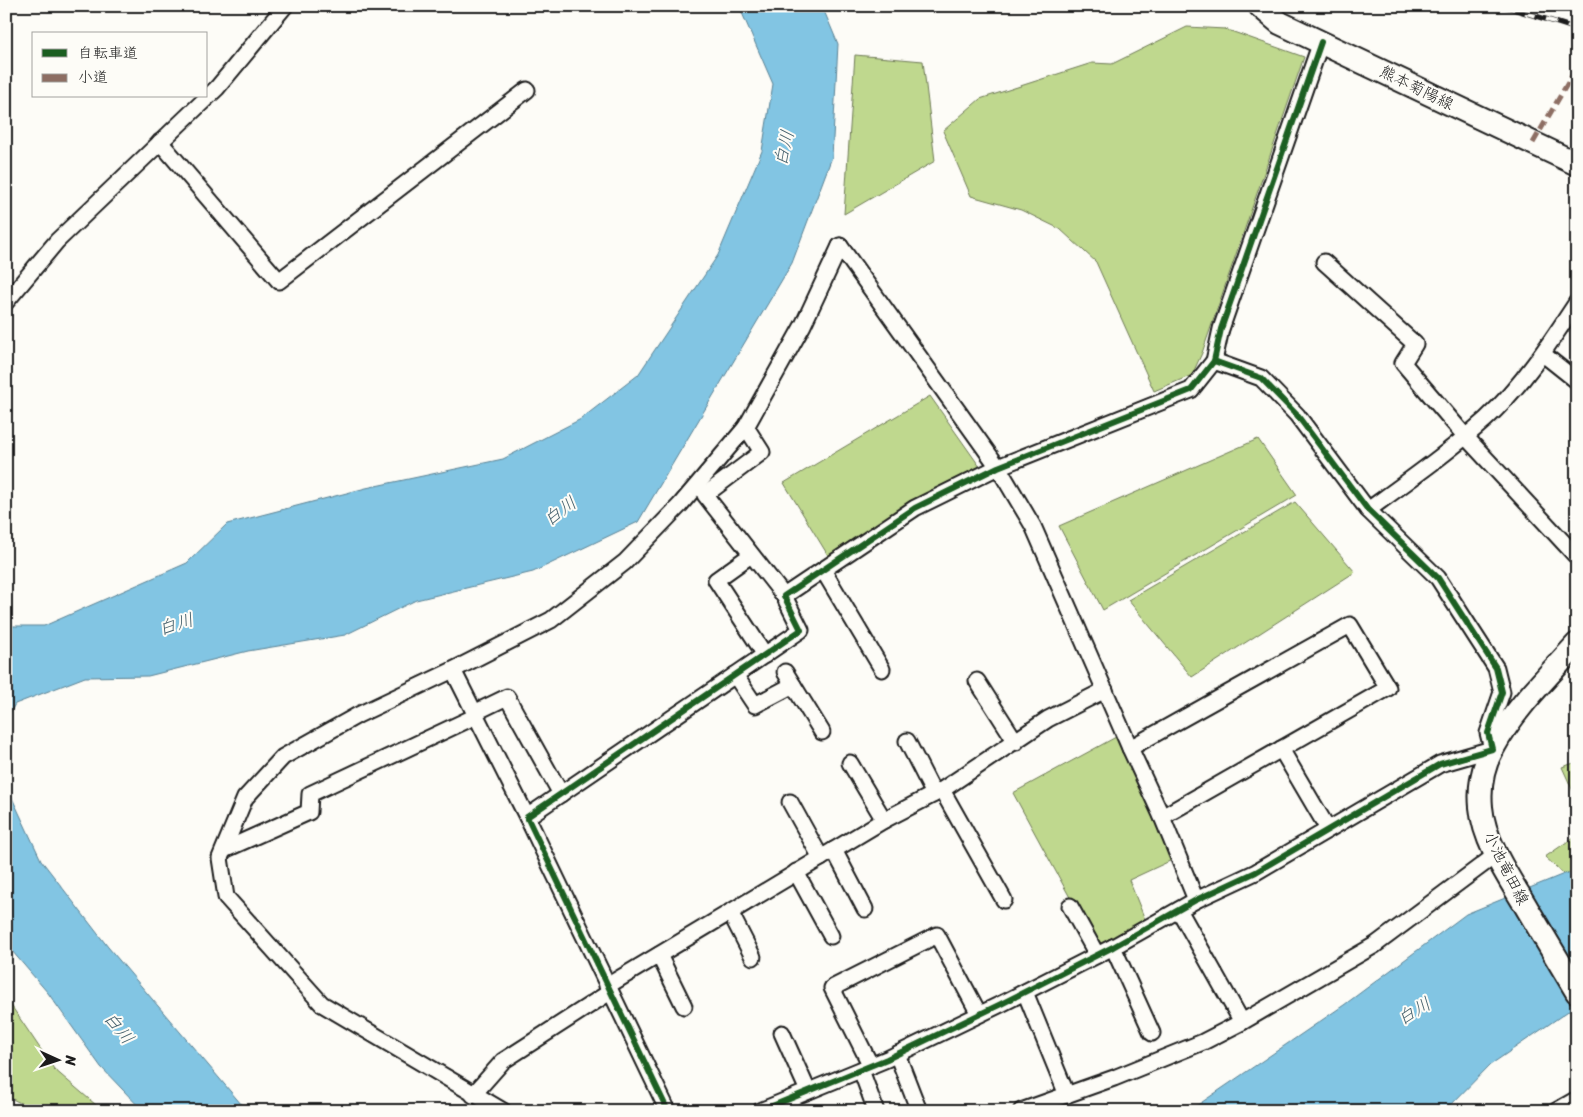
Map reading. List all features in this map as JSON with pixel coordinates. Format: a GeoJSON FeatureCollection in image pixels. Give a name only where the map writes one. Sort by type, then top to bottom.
{"type":"FeatureCollection","features":[{"type":"Feature","properties":{"kind":"main road","name":"熊本菊陽線"},"geometry":{"type":"LineString","coordinates":[[1260,6],[1280,23],[1577,164]]}},
{"type":"Feature","properties":{"kind":"main road","name":"小池竜田線"},"geometry":{"type":"LineString","coordinates":[[1577,644],[1530,697],[1506,727],[1492,749],[1482,780],[1481,806],[1487,832],[1509,878],[1577,992]]}},
{"type":"Feature","properties":{"kind":"street"},"geometry":{"type":"LineString","coordinates":[[208,97],[285,6]]}},
{"type":"Feature","properties":{"kind":"street"},"geometry":{"type":"LineString","coordinates":[[784,596],[915,508],[998,467],[1191,390],[1214,361],[1222,329],[1321,42]]}},
{"type":"Feature","properties":{"kind":"street"},"geometry":{"type":"LineString","coordinates":[[160,142],[279,281],[527,90]]}},
{"type":"Feature","properties":{"kind":"street"},"geometry":{"type":"LineString","coordinates":[[6,302],[57,241],[206,98]]}},
{"type":"Feature","properties":{"kind":"street"},"geometry":{"type":"LineString","coordinates":[[503,1111],[322,1004],[226,897],[220,858],[245,798],[283,757],[358,715],[453,670],[551,620],[625,562],[680,505],[746,427],[799,333],[840,246],[998,467],[1033,526],[1162,817],[1196,900]]}},
{"type":"Feature","properties":{"kind":"street"},"geometry":{"type":"LineString","coordinates":[[1324,262],[1415,344],[1403,363],[1465,436],[1577,557]]}},
{"type":"Feature","properties":{"kind":"street"},"geometry":{"type":"LineString","coordinates":[[1368,510],[1436,461],[1487,418],[1543,354],[1577,302]]}},
{"type":"Feature","properties":{"kind":"street"},"geometry":{"type":"LineString","coordinates":[[1543,354],[1577,382]]}},
{"type":"Feature","properties":{"kind":"street"},"geometry":{"type":"LineString","coordinates":[[760,1111],[866,1068],[1024,992],[1113,947],[1196,900],[1256,872],[1440,764],[1492,749],[1488,733],[1502,692],[1496,668],[1438,578],[1368,510],[1297,415],[1261,378],[1214,361]]}},
{"type":"Feature","properties":{"kind":"street"},"geometry":{"type":"LineString","coordinates":[[527,817],[801,630],[784,596],[705,495],[762,452],[746,427]]}},
{"type":"Feature","properties":{"kind":"street"},"geometry":{"type":"LineString","coordinates":[[751,555],[716,580],[765,655]]}},
{"type":"Feature","properties":{"kind":"street"},"geometry":{"type":"LineString","coordinates":[[824,570],[882,669]]}},
{"type":"Feature","properties":{"kind":"street"},"geometry":{"type":"LineString","coordinates":[[1130,748],[1350,626],[1388,688],[1162,817]]}},
{"type":"Feature","properties":{"kind":"street"},"geometry":{"type":"LineString","coordinates":[[453,670],[527,817],[668,1111]]}},
{"type":"Feature","properties":{"kind":"street"},"geometry":{"type":"LineString","coordinates":[[735,675],[755,705],[789,678],[822,732]]}},
{"type":"Feature","properties":{"kind":"street"},"geometry":{"type":"LineString","coordinates":[[977,681],[1016,742]]}},
{"type":"Feature","properties":{"kind":"street"},"geometry":{"type":"LineString","coordinates":[[473,1095],[503,1061],[659,954],[884,820],[938,792],[1048,719],[1105,690]]}},
{"type":"Feature","properties":{"kind":"street"},"geometry":{"type":"LineString","coordinates":[[224,850],[309,812],[310,794],[507,697],[561,794]]}},
{"type":"Feature","properties":{"kind":"street"},"geometry":{"type":"LineString","coordinates":[[907,741],[1004,900]]}},
{"type":"Feature","properties":{"kind":"street"},"geometry":{"type":"LineString","coordinates":[[1281,749],[1328,829]]}},
{"type":"Feature","properties":{"kind":"street"},"geometry":{"type":"LineString","coordinates":[[850,763],[884,820]]}},
{"type":"Feature","properties":{"kind":"street"},"geometry":{"type":"LineString","coordinates":[[790,802],[820,858]]}},
{"type":"Feature","properties":{"kind":"street"},"geometry":{"type":"LineString","coordinates":[[834,850],[865,909]]}},
{"type":"Feature","properties":{"kind":"street"},"geometry":{"type":"LineString","coordinates":[[1021,1111],[1203,1042],[1242,1022],[1375,945],[1497,854]]}},
{"type":"Feature","properties":{"kind":"street"},"geometry":{"type":"LineString","coordinates":[[796,872],[831,936]]}},
{"type":"Feature","properties":{"kind":"street"},"geometry":{"type":"LineString","coordinates":[[1070,906],[1096,956]]}},
{"type":"Feature","properties":{"kind":"street"},"geometry":{"type":"LineString","coordinates":[[1179,910],[1242,1022]]}},
{"type":"Feature","properties":{"kind":"street"},"geometry":{"type":"LineString","coordinates":[[730,912],[753,956]]}},
{"type":"Feature","properties":{"kind":"street"},"geometry":{"type":"LineString","coordinates":[[876,1111],[866,1068],[832,988],[937,935],[979,1014]]}},
{"type":"Feature","properties":{"kind":"street"},"geometry":{"type":"LineString","coordinates":[[1113,947],[1152,1032]]}},
{"type":"Feature","properties":{"kind":"street"},"geometry":{"type":"LineString","coordinates":[[659,954],[684,1006]]}},
{"type":"Feature","properties":{"kind":"street"},"geometry":{"type":"LineString","coordinates":[[1024,992],[1067,1095]]}},
{"type":"Feature","properties":{"kind":"street"},"geometry":{"type":"LineString","coordinates":[[782,1033],[808,1091]]}},
{"type":"Feature","properties":{"kind":"street"},"geometry":{"type":"LineString","coordinates":[[897,1054],[919,1111]]}},
{"type":"Feature","properties":{"kind":"street"},"geometry":{"type":"LineString","coordinates":[[1556,1111],[1577,1099]]}},
{"type":"Feature","properties":{"kind":"green space"},"geometry":{"type":"Polygon","coordinates":[[[1187,27],[1225,29],[1304,57],[1202,353],[1192,375],[1154,391],[1096,262],[1060,229],[1021,210],[971,196],[943,131],[980,99],[1092,63],[1112,64],[1187,27]]]}},
{"type":"Feature","properties":{"kind":"green space"},"geometry":{"type":"Polygon","coordinates":[[[855,55],[923,61],[935,161],[844,214],[855,55]]]}},
{"type":"Feature","properties":{"kind":"green space"},"geometry":{"type":"Polygon","coordinates":[[[930,396],[980,467],[829,557],[784,483],[930,396]]]}},
{"type":"Feature","properties":{"kind":"green space"},"geometry":{"type":"Polygon","coordinates":[[[1258,439],[1297,495],[1103,610],[1059,526],[1258,439]]]}},
{"type":"Feature","properties":{"kind":"green space"},"geometry":{"type":"Polygon","coordinates":[[[1295,502],[1355,572],[1192,677],[1128,600],[1295,502]]]}},
{"type":"Feature","properties":{"kind":"green space"},"geometry":{"type":"Polygon","coordinates":[[[1116,737],[1147,798],[1172,860],[1129,880],[1146,922],[1097,947],[1013,793],[1116,737]]]}},
{"type":"Feature","properties":{"kind":"green space"},"geometry":{"type":"Polygon","coordinates":[[[1577,762],[1577,800],[1562,767],[1577,762]]]}},
{"type":"Feature","properties":{"kind":"green space"},"geometry":{"type":"Polygon","coordinates":[[[1577,835],[1577,872],[1564,874],[1545,857],[1577,835]]]}},
{"type":"Feature","properties":{"kind":"green space"},"geometry":{"type":"Polygon","coordinates":[[[6,998],[54,1069],[103,1111],[37,1111],[6,1096],[6,998]]]}},
{"type":"Feature","properties":{"kind":"water","name":"白川"},"geometry":{"type":"Polygon","coordinates":[[[739,6],[822,6],[838,44],[832,157],[792,263],[638,522],[533,572],[416,600],[345,635],[248,651],[148,676],[85,677],[15,704],[6,720],[6,626],[44,626],[187,563],[227,524],[366,488],[503,459],[581,419],[638,375],[718,255],[762,151],[773,84],[739,6]]]}},
{"type":"Feature","properties":{"kind":"water","name":"白川"},"geometry":{"type":"Polygon","coordinates":[[[6,785],[41,860],[108,947],[247,1111],[143,1111],[101,1067],[48,993],[6,944],[6,785]]]}},
{"type":"Feature","properties":{"kind":"water","name":"白川"},"geometry":{"type":"Polygon","coordinates":[[[1577,872],[1577,1005],[1490,1065],[1445,1111],[1189,1111],[1344,1005],[1466,914],[1564,874],[1577,872]]]}},
{"type":"Feature","properties":{"kind":"railway"},"geometry":{"type":"LineString","coordinates":[[1504,6],[1577,29]]}},
{"type":"Feature","properties":{"kind":"marked path"},"geometry":{"type":"LineString","coordinates":[[1533,143],[1577,67]]}},
{"type":"Feature","properties":{"kind":"cycle path"},"geometry":{"type":"LineString","coordinates":[[668,1111],[527,817],[801,630],[784,596],[915,508],[998,467],[1191,390],[1214,361],[1221,329],[1321,42]]}},
{"type":"Feature","properties":{"kind":"cycle path"},"geometry":{"type":"LineString","coordinates":[[760,1111],[887,1059],[1001,1004],[1113,947],[1196,900],[1256,872],[1440,764],[1492,749],[1488,733],[1502,692],[1496,668],[1438,578],[1368,510],[1297,415],[1261,378],[1214,361]]}}]}
